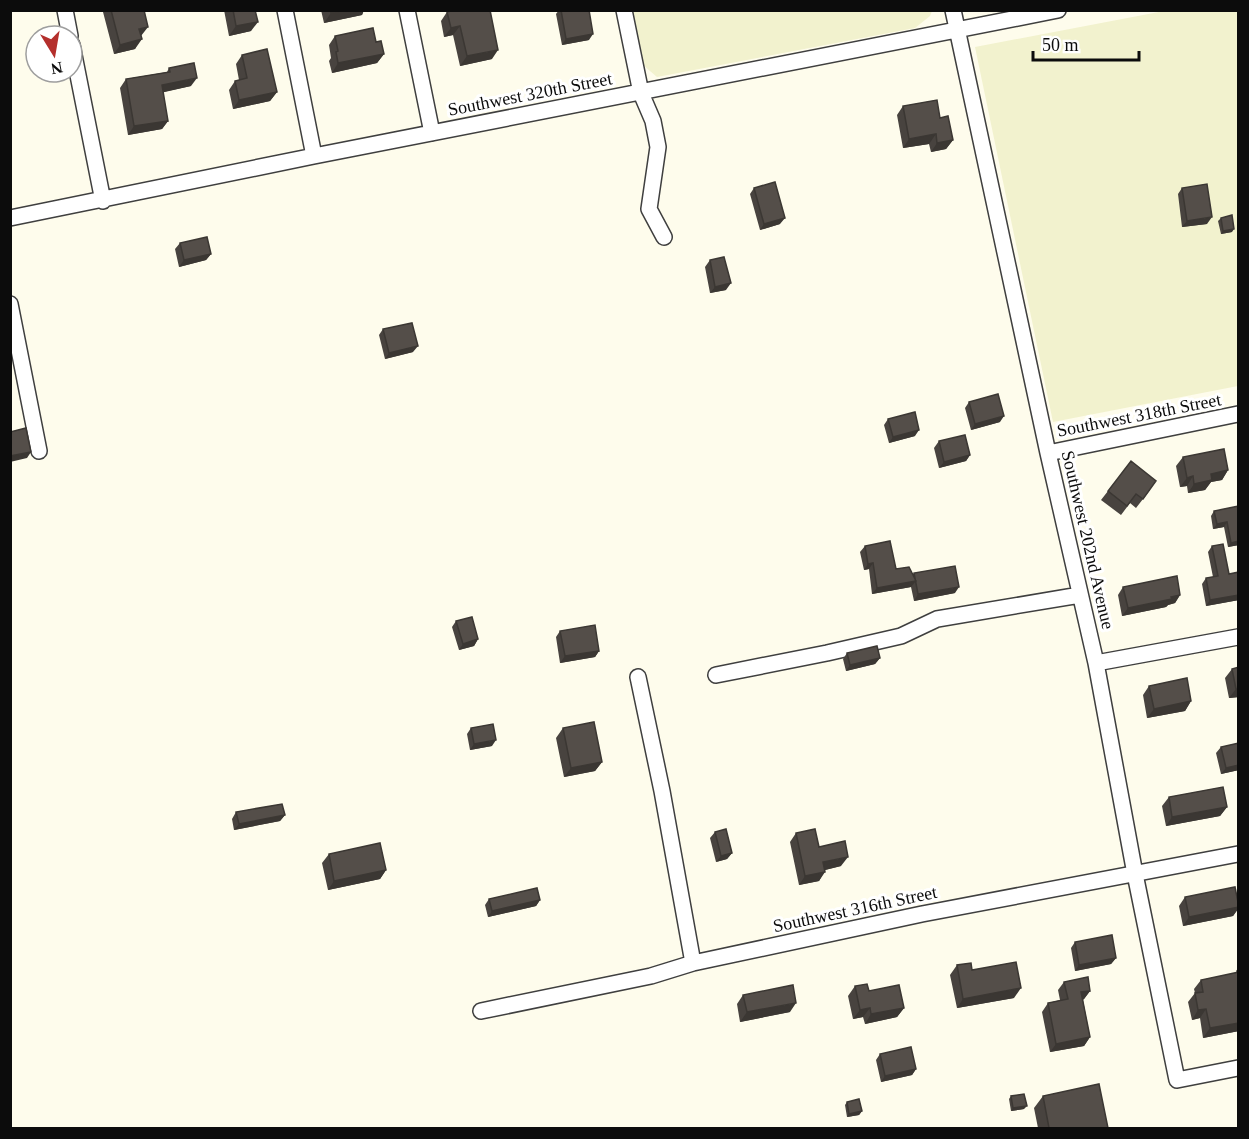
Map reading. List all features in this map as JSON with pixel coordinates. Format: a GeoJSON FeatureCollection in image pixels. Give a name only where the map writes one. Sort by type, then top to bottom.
{"type":"FeatureCollection","features":[{"type":"Feature","properties":{"kind":"street"},"geometry":{"type":"LineString","coordinates":[[285,10],[314,156]]}},
{"type":"Feature","properties":{"kind":"street"},"geometry":{"type":"LineString","coordinates":[[407,10],[432,133]]}},
{"type":"Feature","properties":{"kind":"street"},"geometry":{"type":"LineString","coordinates":[[624,10],[641,93],[653,122],[658,147],[649,208],[664,237]]}},
{"type":"Feature","properties":{"kind":"street","name":"Southwest 202nd Avenue"},"geometry":{"type":"LineString","coordinates":[[953,10],[1048,453],[1096,663],[1135,874],[1177,1080],[1239,1068]]}},
{"type":"Feature","properties":{"kind":"street","name":"Southwest 320th Street"},"geometry":{"type":"LineString","coordinates":[[10,218],[1058,10]]}},
{"type":"Feature","properties":{"kind":"street"},"geometry":{"type":"LineString","coordinates":[[80,84],[103,201]]}},
{"type":"Feature","properties":{"kind":"street"},"geometry":{"type":"LineString","coordinates":[[10,304],[39,451]]}},
{"type":"Feature","properties":{"kind":"street","name":"Southwest 318th Street"},"geometry":{"type":"LineString","coordinates":[[1048,453],[1239,414]]}},
{"type":"Feature","properties":{"kind":"street"},"geometry":{"type":"LineString","coordinates":[[716,675],[901,636],[937,619],[1080,595]]}},
{"type":"Feature","properties":{"kind":"street"},"geometry":{"type":"LineString","coordinates":[[1096,663],[1239,637]]}},
{"type":"Feature","properties":{"kind":"street"},"geometry":{"type":"LineString","coordinates":[[638,676],[663,792],[693,963]]}},
{"type":"Feature","properties":{"kind":"street","name":"Southwest 316th Street"},"geometry":{"type":"LineString","coordinates":[[481,1011],[651,976],[693,963],[922,914],[1239,854]]}},
{"type":"Feature","properties":{"kind":"green space"},"geometry":{"type":"Polygon","coordinates":[[[631,11],[932,11],[930,16],[915,28],[657,77],[643,65],[631,11]]]}},
{"type":"Feature","properties":{"kind":"green space"},"geometry":{"type":"Polygon","coordinates":[[[1164,11],[1238,11],[1238,386],[1053,422],[975,47],[1164,11]]]}},
{"type":"Feature","properties":{"kind":"building"},"geometry":{"type":"Polygon","coordinates":[[[111,10],[144,10],[148,27],[139,29],[142,39],[120,45],[111,10]]]}},
{"type":"Feature","properties":{"kind":"building"},"geometry":{"type":"Polygon","coordinates":[[[233,10],[255,10],[258,22],[236,26],[233,10]]]}},
{"type":"Feature","properties":{"kind":"building"},"geometry":{"type":"Polygon","coordinates":[[[490,10],[498,50],[467,56],[460,26],[451,28],[447,12],[490,10]]]}},
{"type":"Feature","properties":{"kind":"building"},"geometry":{"type":"Polygon","coordinates":[[[561,10],[589,10],[593,34],[566,39],[561,10]]]}},
{"type":"Feature","properties":{"kind":"building"},"geometry":{"type":"Polygon","coordinates":[[[373,28],[376,42],[381,41],[384,54],[338,63],[335,36],[373,28]]]}},
{"type":"Feature","properties":{"kind":"building"},"geometry":{"type":"Polygon","coordinates":[[[267,49],[277,92],[239,100],[235,81],[247,78],[242,55],[267,49]]]}},
{"type":"Feature","properties":{"kind":"building"},"geometry":{"type":"Polygon","coordinates":[[[194,63],[197,78],[162,85],[168,121],[134,126],[126,79],[170,72],[169,68],[194,63]]]}},
{"type":"Feature","properties":{"kind":"building"},"geometry":{"type":"Polygon","coordinates":[[[937,100],[940,118],[948,116],[953,140],[937,143],[936,134],[909,139],[903,106],[937,100]]]}},
{"type":"Feature","properties":{"kind":"building"},"geometry":{"type":"Polygon","coordinates":[[[775,182],[785,218],[764,224],[754,188],[775,182]]]}},
{"type":"Feature","properties":{"kind":"building"},"geometry":{"type":"Polygon","coordinates":[[[1207,184],[1212,217],[1187,221],[1182,188],[1207,184]]]}},
{"type":"Feature","properties":{"kind":"building"},"geometry":{"type":"Polygon","coordinates":[[[1232,215],[1234,229],[1223,231],[1221,218],[1232,215]]]}},
{"type":"Feature","properties":{"kind":"building"},"geometry":{"type":"Polygon","coordinates":[[[207,237],[211,254],[184,260],[180,243],[207,237]]]}},
{"type":"Feature","properties":{"kind":"building"},"geometry":{"type":"Polygon","coordinates":[[[724,257],[731,283],[715,287],[710,260],[724,257]]]}},
{"type":"Feature","properties":{"kind":"building"},"geometry":{"type":"Polygon","coordinates":[[[412,323],[418,346],[389,353],[383,329],[412,323]]]}},
{"type":"Feature","properties":{"kind":"building"},"geometry":{"type":"Polygon","coordinates":[[[998,394],[1004,416],[975,424],[969,402],[998,394]]]}},
{"type":"Feature","properties":{"kind":"building"},"geometry":{"type":"Polygon","coordinates":[[[915,412],[919,430],[893,437],[888,419],[915,412]]]}},
{"type":"Feature","properties":{"kind":"building"},"geometry":{"type":"Polygon","coordinates":[[[26,428],[31,452],[10,456],[10,432],[26,428]]]}},
{"type":"Feature","properties":{"kind":"building"},"geometry":{"type":"Polygon","coordinates":[[[965,435],[970,455],[944,462],[939,441],[965,435]]]}},
{"type":"Feature","properties":{"kind":"building"},"geometry":{"type":"Polygon","coordinates":[[[1224,449],[1228,470],[1211,474],[1212,480],[1194,484],[1193,476],[1187,478],[1183,457],[1224,449]]]}},
{"type":"Feature","properties":{"kind":"building"},"geometry":{"type":"Polygon","coordinates":[[[1131,461],[1156,481],[1143,499],[1136,494],[1127,506],[1108,491],[1131,461]]]}},
{"type":"Feature","properties":{"kind":"building"},"geometry":{"type":"Polygon","coordinates":[[[1239,506],[1239,541],[1231,543],[1227,522],[1217,524],[1214,511],[1239,506]]]}},
{"type":"Feature","properties":{"kind":"building"},"geometry":{"type":"Polygon","coordinates":[[[890,541],[896,569],[909,567],[916,581],[877,588],[873,563],[868,564],[865,546],[890,541]]]}},
{"type":"Feature","properties":{"kind":"building"},"geometry":{"type":"Polygon","coordinates":[[[1223,544],[1229,574],[1239,572],[1239,595],[1210,600],[1206,578],[1218,576],[1212,546],[1223,544]]]}},
{"type":"Feature","properties":{"kind":"building"},"geometry":{"type":"Polygon","coordinates":[[[955,566],[959,587],[918,594],[914,573],[955,566]]]}},
{"type":"Feature","properties":{"kind":"building"},"geometry":{"type":"Polygon","coordinates":[[[1177,576],[1180,595],[1171,597],[1172,599],[1128,608],[1123,587],[1177,576]]]}},
{"type":"Feature","properties":{"kind":"building"},"geometry":{"type":"Polygon","coordinates":[[[472,617],[478,639],[463,644],[456,621],[472,617]]]}},
{"type":"Feature","properties":{"kind":"building"},"geometry":{"type":"Polygon","coordinates":[[[595,625],[599,651],[565,656],[560,631],[595,625]]]}},
{"type":"Feature","properties":{"kind":"building"},"geometry":{"type":"Polygon","coordinates":[[[877,646],[880,658],[850,665],[847,653],[877,646]]]}},
{"type":"Feature","properties":{"kind":"building"},"geometry":{"type":"Polygon","coordinates":[[[1239,667],[1239,689],[1236,689],[1232,669],[1239,667]]]}},
{"type":"Feature","properties":{"kind":"building"},"geometry":{"type":"Polygon","coordinates":[[[1187,678],[1191,701],[1154,709],[1149,686],[1187,678]]]}},
{"type":"Feature","properties":{"kind":"building"},"geometry":{"type":"Polygon","coordinates":[[[594,722],[602,762],[571,768],[563,728],[594,722]]]}},
{"type":"Feature","properties":{"kind":"building"},"geometry":{"type":"Polygon","coordinates":[[[493,724],[496,740],[474,744],[471,728],[493,724]]]}},
{"type":"Feature","properties":{"kind":"building"},"geometry":{"type":"Polygon","coordinates":[[[1239,743],[1239,765],[1226,768],[1221,747],[1239,743]]]}},
{"type":"Feature","properties":{"kind":"building"},"geometry":{"type":"Polygon","coordinates":[[[1223,787],[1227,807],[1172,817],[1169,797],[1223,787]]]}},
{"type":"Feature","properties":{"kind":"building"},"geometry":{"type":"Polygon","coordinates":[[[282,804],[285,815],[239,824],[236,812],[282,804]]]}},
{"type":"Feature","properties":{"kind":"building"},"geometry":{"type":"Polygon","coordinates":[[[726,829],[732,853],[721,856],[715,832],[726,829]]]}},
{"type":"Feature","properties":{"kind":"building"},"geometry":{"type":"Polygon","coordinates":[[[815,829],[819,847],[845,841],[848,857],[823,862],[825,872],[805,876],[796,833],[815,829]]]}},
{"type":"Feature","properties":{"kind":"building"},"geometry":{"type":"Polygon","coordinates":[[[380,843],[386,870],[334,881],[329,854],[380,843]]]}},
{"type":"Feature","properties":{"kind":"building"},"geometry":{"type":"Polygon","coordinates":[[[1235,887],[1239,907],[1189,917],[1185,897],[1235,887]]]}},
{"type":"Feature","properties":{"kind":"building"},"geometry":{"type":"Polygon","coordinates":[[[537,888],[540,900],[492,911],[489,899],[537,888]]]}},
{"type":"Feature","properties":{"kind":"building"},"geometry":{"type":"Polygon","coordinates":[[[1112,935],[1116,958],[1079,965],[1075,942],[1112,935]]]}},
{"type":"Feature","properties":{"kind":"building"},"geometry":{"type":"Polygon","coordinates":[[[1016,962],[1021,988],[963,999],[957,965],[971,963],[972,970],[1016,962]]]}},
{"type":"Feature","properties":{"kind":"building"},"geometry":{"type":"Polygon","coordinates":[[[1239,972],[1239,1023],[1210,1028],[1206,1009],[1198,1010],[1195,993],[1203,992],[1201,980],[1239,972]]]}},
{"type":"Feature","properties":{"kind":"building"},"geometry":{"type":"Polygon","coordinates":[[[1088,977],[1090,991],[1081,992],[1090,1037],[1056,1044],[1048,1003],[1068,999],[1064,982],[1088,977]]]}},
{"type":"Feature","properties":{"kind":"building"},"geometry":{"type":"Polygon","coordinates":[[[867,984],[869,991],[899,985],[904,1008],[871,1014],[870,1008],[860,1010],[855,986],[867,984]]]}},
{"type":"Feature","properties":{"kind":"building"},"geometry":{"type":"Polygon","coordinates":[[[793,985],[796,1003],[747,1012],[743,995],[793,985]]]}},
{"type":"Feature","properties":{"kind":"building"},"geometry":{"type":"Polygon","coordinates":[[[911,1047],[916,1069],[885,1076],[880,1054],[911,1047]]]}},
{"type":"Feature","properties":{"kind":"building"},"geometry":{"type":"Polygon","coordinates":[[[1099,1084],[1108,1128],[1049,1128],[1043,1096],[1099,1084]]]}},
{"type":"Feature","properties":{"kind":"building"},"geometry":{"type":"Polygon","coordinates":[[[1024,1094],[1027,1106],[1013,1108],[1011,1096],[1024,1094]]]}},
{"type":"Feature","properties":{"kind":"building"},"geometry":{"type":"Polygon","coordinates":[[[859,1099],[862,1111],[849,1114],[847,1102],[859,1099]]]}}]}
